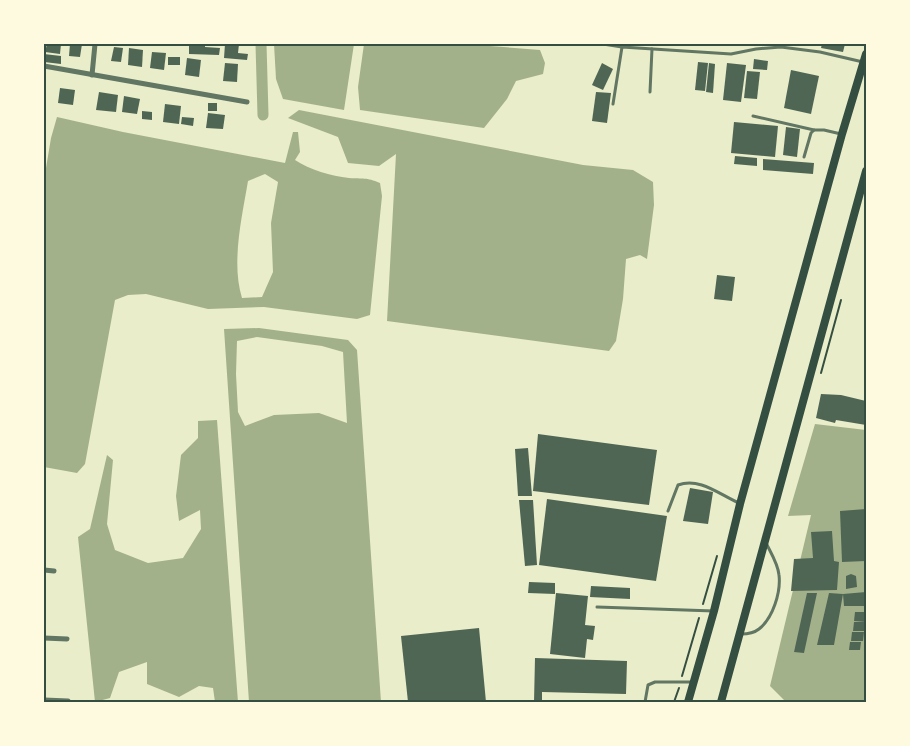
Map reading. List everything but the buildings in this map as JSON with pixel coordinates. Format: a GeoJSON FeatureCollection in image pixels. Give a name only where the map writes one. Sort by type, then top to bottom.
{"type":"FeatureCollection","features":[{"type":"Feature","properties":{"kind":"main road"},"geometry":{"type":"LineString","coordinates":[[688,702],[714,610],[740,504],[842,134],[865,58]]}},
{"type":"Feature","properties":{"kind":"main road"},"geometry":{"type":"LineString","coordinates":[[721,702],[866,171]]}},
{"type":"Feature","properties":{"kind":"street"},"geometry":{"type":"LineString","coordinates":[[92,75],[95,44]]}},
{"type":"Feature","properties":{"kind":"street"},"geometry":{"type":"LineString","coordinates":[[44,66],[247,102]]}},
{"type":"Feature","properties":{"kind":"street"},"geometry":{"type":"LineString","coordinates":[[44,570],[54,571]]}},
{"type":"Feature","properties":{"kind":"street"},"geometry":{"type":"LineString","coordinates":[[44,638],[67,639]]}},
{"type":"Feature","properties":{"kind":"street"},"geometry":{"type":"LineString","coordinates":[[44,700],[68,701]]}},
{"type":"Feature","properties":{"kind":"lane"},"geometry":{"type":"LineString","coordinates":[[603,44],[622,47],[731,54],[781,47],[865,58]]}},
{"type":"Feature","properties":{"kind":"lane"},"geometry":{"type":"LineString","coordinates":[[613,104],[622,47]]}},
{"type":"Feature","properties":{"kind":"lane"},"geometry":{"type":"LineString","coordinates":[[650,92],[652,49]]}},
{"type":"Feature","properties":{"kind":"lane"},"geometry":{"type":"LineString","coordinates":[[753,116],[814,130],[842,134]]}},
{"type":"Feature","properties":{"kind":"lane"},"geometry":{"type":"LineString","coordinates":[[804,157],[810,133],[814,130]]}},
{"type":"Feature","properties":{"kind":"lane"},"geometry":{"type":"LineString","coordinates":[[668,511],[678,485],[684,483],[701,484],[740,504]]}},
{"type":"Feature","properties":{"kind":"lane"},"geometry":{"type":"LineString","coordinates":[[741,634],[749,634],[759,630],[773,609],[776,599],[779,576],[766,542]]}},
{"type":"Feature","properties":{"kind":"lane"},"geometry":{"type":"LineString","coordinates":[[597,607],[714,610]]}},
{"type":"Feature","properties":{"kind":"lane"},"geometry":{"type":"LineString","coordinates":[[646,702],[648,685],[650,684],[655,682],[694,682]]}},
{"type":"Feature","properties":{"kind":"shaded area"},"geometry":{"type":"Polygon","coordinates":[[[274,44],[354,44],[344,110],[283,99],[276,79],[274,44]]]}},
{"type":"Feature","properties":{"kind":"shaded area"},"geometry":{"type":"Polygon","coordinates":[[[364,44],[481,44],[540,50],[545,63],[543,74],[516,81],[507,99],[484,128],[360,110],[358,87],[364,44]]]}},
{"type":"Feature","properties":{"kind":"shaded area"},"geometry":{"type":"Polygon","coordinates":[[[299,110],[583,165],[633,170],[653,182],[654,205],[647,259],[640,255],[626,259],[623,299],[616,341],[609,351],[387,321],[396,154],[379,166],[348,163],[338,137],[288,118],[299,110]]]}},
{"type":"Feature","properties":{"kind":"shaded area"},"geometry":{"type":"Polygon","coordinates":[[[57,117],[123,132],[285,163],[293,132],[298,132],[300,152],[295,160],[314,170],[328,174],[368,179],[380,183],[382,196],[370,315],[357,319],[264,307],[208,309],[146,294],[128,295],[115,300],[85,464],[77,473],[44,467],[44,180],[51,138],[57,117]],[[265,174],[248,181],[237,255],[237,270],[242,298],[262,297],[273,272],[271,223],[278,182],[265,174]]]}},
{"type":"Feature","properties":{"kind":"shaded area"},"geometry":{"type":"Polygon","coordinates":[[[259,328],[348,340],[357,350],[381,702],[249,702],[224,329],[259,328]],[[257,337],[237,341],[238,412],[245,426],[274,415],[319,413],[347,423],[343,352],[322,346],[257,337]]]}},
{"type":"Feature","properties":{"kind":"shaded area"},"geometry":{"type":"Polygon","coordinates":[[[217,420],[238,702],[215,702],[213,688],[199,686],[179,697],[147,684],[147,662],[119,672],[110,698],[95,702],[78,537],[90,529],[107,455],[113,460],[107,524],[115,550],[148,563],[183,558],[201,529],[200,510],[179,521],[176,496],[181,455],[198,438],[198,421],[217,420]]]}},
{"type":"Feature","properties":{"kind":"shaded area"},"geometry":{"type":"Polygon","coordinates":[[[815,424],[866,430],[866,702],[786,702],[770,686],[811,515],[788,516],[815,424]]]}},
{"type":"Feature","properties":{"kind":"waterway"},"geometry":{"type":"LineString","coordinates":[[261,44],[263,115]]}}]}
